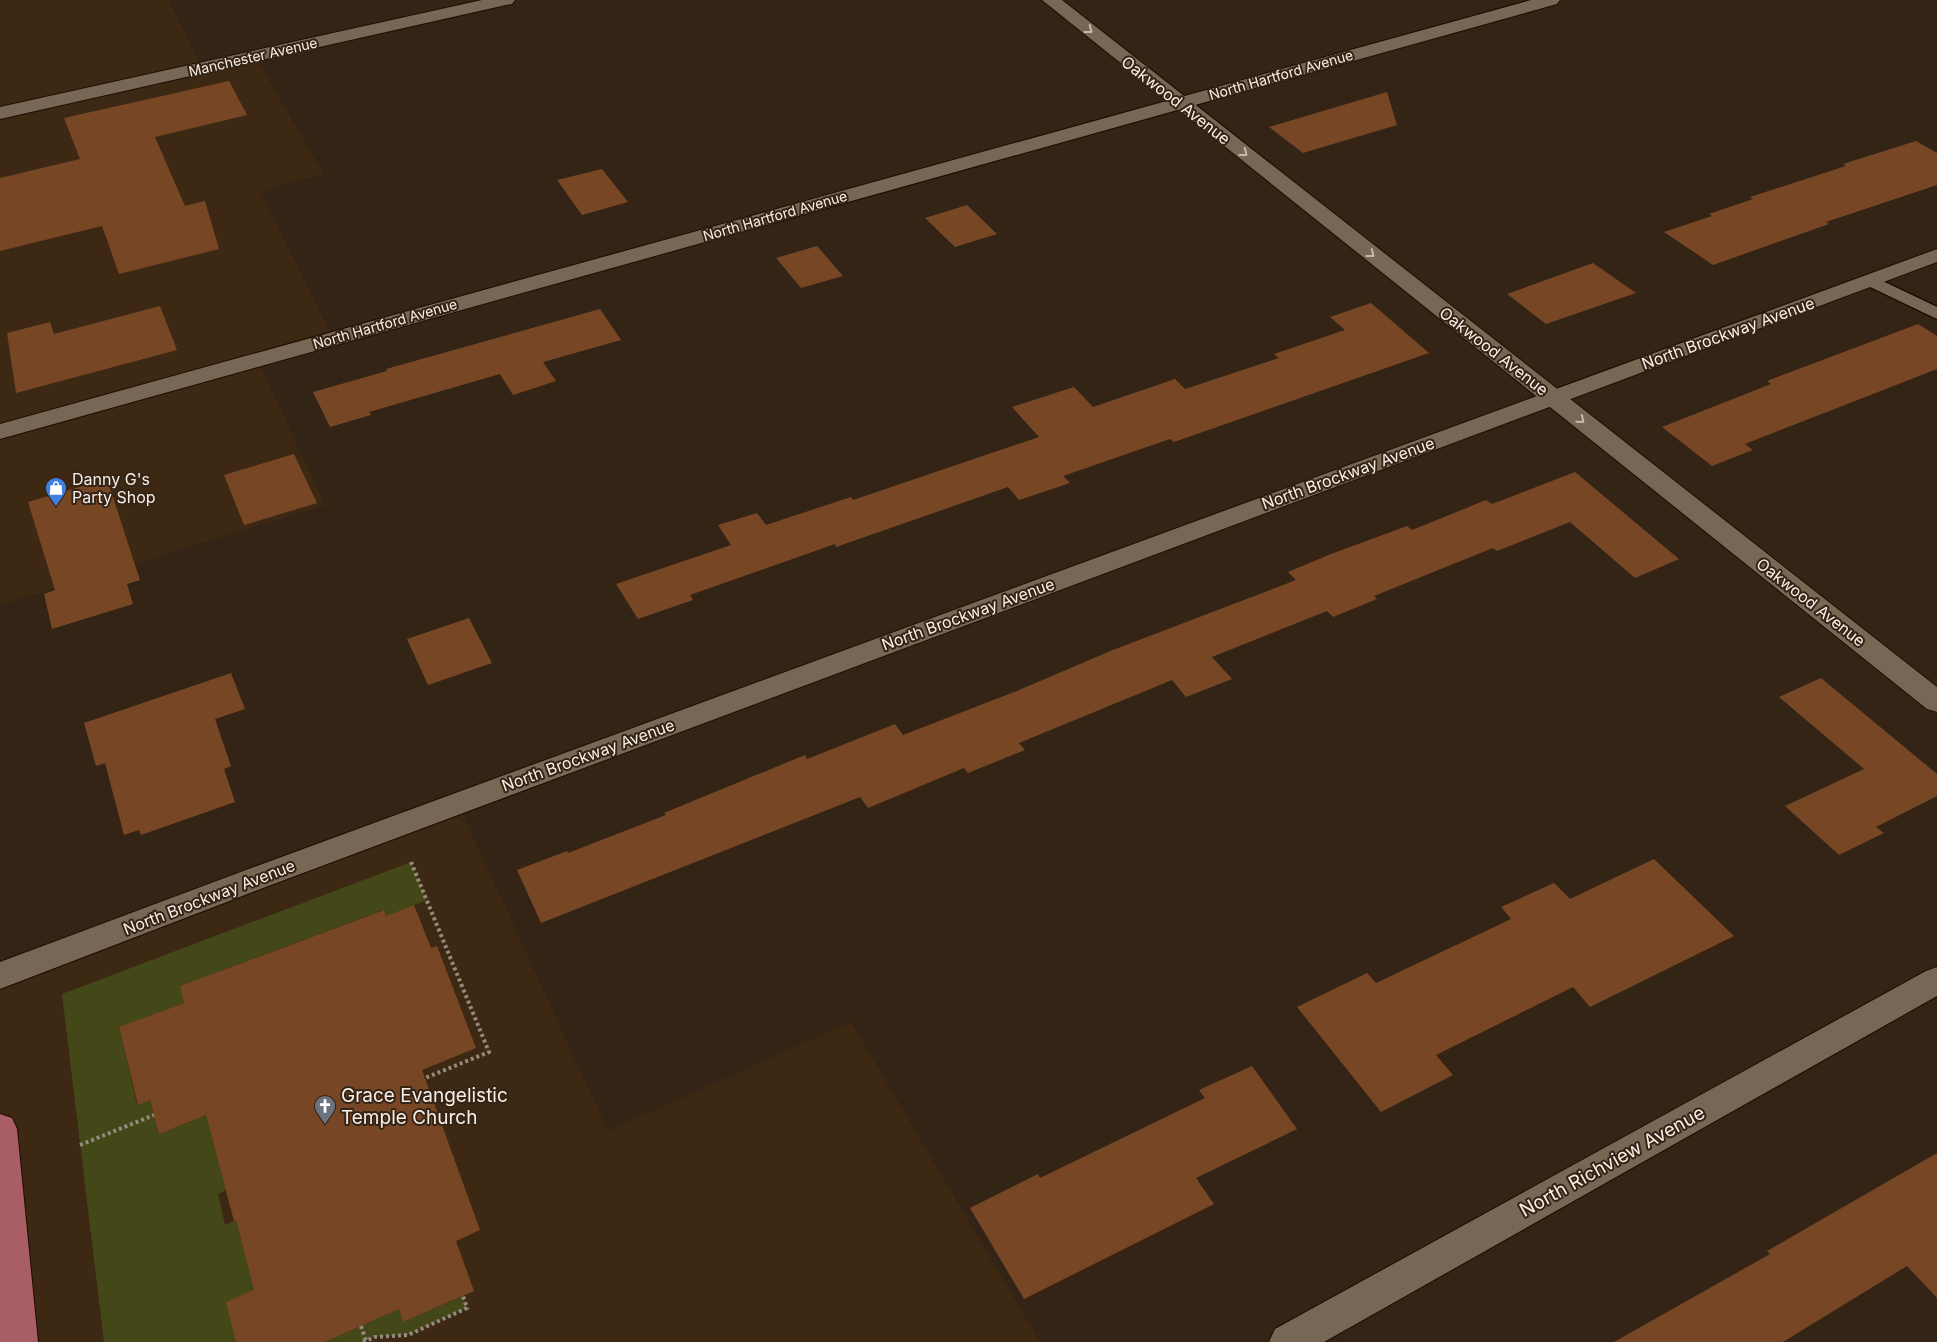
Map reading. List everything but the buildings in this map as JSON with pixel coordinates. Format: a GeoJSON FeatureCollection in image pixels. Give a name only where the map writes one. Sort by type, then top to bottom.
{"type":"FeatureCollection","features":[{"type":"Feature","properties":{"kind":"main road"},"geometry":{"type":"LineString","coordinates":[[0,1129],[19,1342]]}},
{"type":"Feature","properties":{"kind":"street","name":"Manchester Avenue"},"geometry":{"type":"LineString","coordinates":[[0,113],[506,0]]}},
{"type":"Feature","properties":{"kind":"street","name":"Oakwood Avenue"},"geometry":{"type":"LineString","coordinates":[[1051,0],[1937,702]]}},
{"type":"Feature","properties":{"kind":"street","name":"North Hartford Avenue"},"geometry":{"type":"LineString","coordinates":[[0,432],[1551,0]]}},
{"type":"Feature","properties":{"kind":"street","name":"North Brockway Avenue"},"geometry":{"type":"LineString","coordinates":[[0,976],[268,874],[1937,255]]}},
{"type":"Feature","properties":{"kind":"street","name":"North Richview Avenue"},"geometry":{"type":"LineString","coordinates":[[1288,1342],[1937,980]]}},
{"type":"Feature","properties":{"kind":"lane"},"geometry":{"type":"LineString","coordinates":[[1870,280],[1937,314]]}},
{"type":"Feature","properties":{"kind":"path"},"geometry":{"type":"LineString","coordinates":[[411,862],[489,1052],[425,1078]]}},
{"type":"Feature","properties":{"kind":"path"},"geometry":{"type":"LineString","coordinates":[[80,1145],[154,1115]]}},
{"type":"Feature","properties":{"kind":"path"},"geometry":{"type":"LineString","coordinates":[[361,1326],[365,1341],[375,1337],[408,1334],[467,1308],[463,1296]]}},
{"type":"Feature","properties":{"kind":"shaded area"},"geometry":{"type":"Polygon","coordinates":[[[0,0],[169,0],[202,68],[255,56],[324,174],[261,191],[333,339],[258,360],[325,505],[0,605],[0,0]]]}},
{"type":"Feature","properties":{"kind":"shaded area"},"geometry":{"type":"Polygon","coordinates":[[[458,804],[608,1131],[851,1022],[1040,1342],[0,1342],[0,976],[458,804]]]}},
{"type":"Feature","properties":{"kind":"green space"},"geometry":{"type":"Polygon","coordinates":[[[411,862],[427,900],[386,916],[383,910],[180,986],[184,1003],[119,1027],[137,1104],[150,1100],[159,1134],[206,1115],[226,1190],[218,1194],[225,1225],[236,1220],[254,1290],[236,1342],[104,1342],[62,994],[411,862]]]}},
{"type":"Feature","properties":{"kind":"green space"},"geometry":{"type":"Polygon","coordinates":[[[463,1296],[467,1308],[408,1335],[375,1337],[363,1342],[325,1342],[399,1309],[403,1322],[463,1296]]]}},
{"type":"Feature","properties":{"kind":"place","name":"Danny G's Party Shop"},"geometry":{"type":"Point","coordinates":[56,507]}},
{"type":"Feature","properties":{"kind":"place","name":"Grace Evangelistic Temple Church"},"geometry":{"type":"Point","coordinates":[325,1125]}}]}
